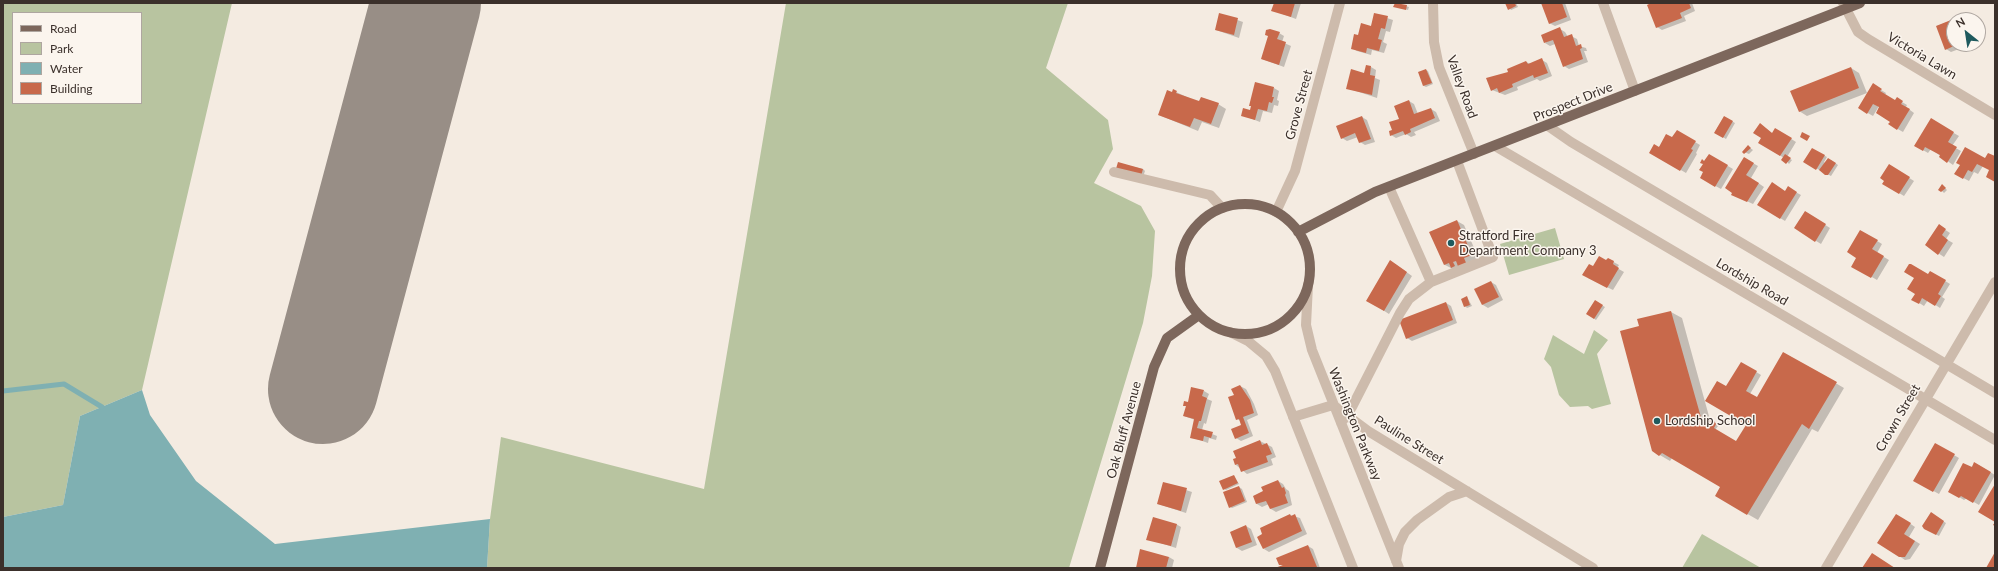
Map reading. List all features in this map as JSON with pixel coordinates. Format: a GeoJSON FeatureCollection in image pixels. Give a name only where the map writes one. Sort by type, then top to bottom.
{"type":"FeatureCollection","features":[{"type":"Feature","properties":{"kind":"main road","name":"Prospect Drive"},"geometry":{"type":"LineString","coordinates":[[1298,232],[1389,187],[1548,126],[1844,6],[1860,3]]}},
{"type":"Feature","properties":{"kind":"main road"},"geometry":{"type":"LineString","coordinates":[[1240,204],[1259,205],[1276,212],[1289,221],[1298,232],[1307,248],[1310,266],[1308,285],[1297,308],[1279,325],[1255,333],[1230,332],[1213,326],[1199,315],[1187,300],[1181,283],[1180,264],[1184,246],[1193,230],[1206,217],[1222,208],[1240,204]]}},
{"type":"Feature","properties":{"kind":"main road","name":"Oak Bluff Avenue"},"geometry":{"type":"LineString","coordinates":[[1100,568],[1154,367],[1167,338],[1199,315]]}},
{"type":"Feature","properties":{"kind":"street","name":"Grove Street"},"geometry":{"type":"LineString","coordinates":[[1276,212],[1295,171],[1340,3]]}},
{"type":"Feature","properties":{"kind":"street","name":"Valley Road"},"geometry":{"type":"LineString","coordinates":[[1433,3],[1434,42],[1439,67],[1474,154]]}},
{"type":"Feature","properties":{"kind":"street"},"geometry":{"type":"LineString","coordinates":[[1603,3],[1635,91]]}},
{"type":"Feature","properties":{"kind":"street","name":"Victoria Lawn"},"geometry":{"type":"LineString","coordinates":[[1844,6],[1858,32],[1995,115]]}},
{"type":"Feature","properties":{"kind":"street"},"geometry":{"type":"LineString","coordinates":[[1548,126],[1570,142],[1995,393]]}},
{"type":"Feature","properties":{"kind":"street","name":"Lordship Road"},"geometry":{"type":"LineString","coordinates":[[1495,146],[1995,440]]}},
{"type":"Feature","properties":{"kind":"street"},"geometry":{"type":"LineString","coordinates":[[1344,419],[1400,313],[1409,299],[1431,282],[1493,257],[1456,161]]}},
{"type":"Feature","properties":{"kind":"street"},"geometry":{"type":"LineString","coordinates":[[1114,172],[1210,195],[1222,208]]}},
{"type":"Feature","properties":{"kind":"street"},"geometry":{"type":"LineString","coordinates":[[1389,187],[1431,282]]}},
{"type":"Feature","properties":{"kind":"street","name":"Crown Street"},"geometry":{"type":"LineString","coordinates":[[1826,568],[1925,398],[1995,282]]}},
{"type":"Feature","properties":{"kind":"street","name":"Washington Parkway"},"geometry":{"type":"LineString","coordinates":[[1308,285],[1306,325],[1312,350],[1333,405]]}},
{"type":"Feature","properties":{"kind":"street"},"geometry":{"type":"LineString","coordinates":[[1230,332],[1248,341],[1266,356],[1275,371],[1353,568]]}},
{"type":"Feature","properties":{"kind":"street"},"geometry":{"type":"LineString","coordinates":[[1293,417],[1333,405]]}},
{"type":"Feature","properties":{"kind":"street","name":"Pauline Street"},"geometry":{"type":"LineString","coordinates":[[1333,405],[1344,419],[1368,431],[1593,568]]}},
{"type":"Feature","properties":{"kind":"street","name":"Washington Parkway"},"geometry":{"type":"LineString","coordinates":[[1344,419],[1397,564]]}},
{"type":"Feature","properties":{"kind":"street"},"geometry":{"type":"LineString","coordinates":[[1397,564],[1402,538],[1417,520],[1449,497],[1467,491]]}},
{"type":"Feature","properties":{"kind":"green space"},"geometry":{"type":"Polygon","coordinates":[[[3,3],[232,3],[142,390],[80,416],[63,505],[3,517],[3,3]]]}},
{"type":"Feature","properties":{"kind":"green space"},"geometry":{"type":"Polygon","coordinates":[[[786,3],[1068,3],[1046,68],[1108,120],[1113,149],[1094,183],[1141,206],[1155,231],[1152,276],[1143,323],[1069,568],[487,568],[490,519],[501,437],[704,489],[786,3]]]}},
{"type":"Feature","properties":{"kind":"green space"},"geometry":{"type":"Polygon","coordinates":[[[1555,228],[1564,259],[1509,275],[1500,244],[1555,228]]]}},
{"type":"Feature","properties":{"kind":"green space"},"geometry":{"type":"Polygon","coordinates":[[[1594,330],[1608,340],[1597,354],[1611,404],[1592,409],[1588,406],[1570,407],[1559,395],[1551,367],[1544,359],[1553,335],[1584,354],[1594,330]]]}},
{"type":"Feature","properties":{"kind":"green space"},"geometry":{"type":"Polygon","coordinates":[[[1702,534],[1761,568],[1682,568],[1702,534]]]}},
{"type":"Feature","properties":{"kind":"water"},"geometry":{"type":"Polygon","coordinates":[[[142,390],[150,415],[196,481],[275,544],[490,519],[487,568],[3,568],[3,517],[63,505],[80,416],[142,390]]]}},
{"type":"Feature","properties":{"kind":"building"},"geometry":{"type":"Polygon","coordinates":[[[1274,3],[1295,3],[1291,17],[1271,11],[1274,3]]]}},
{"type":"Feature","properties":{"kind":"building"},"geometry":{"type":"Polygon","coordinates":[[[1395,3],[1407,5],[1406,10],[1393,7],[1395,3]]]}},
{"type":"Feature","properties":{"kind":"building"},"geometry":{"type":"Polygon","coordinates":[[[1505,3],[1515,3],[1516,6],[1508,10],[1505,3]]]}},
{"type":"Feature","properties":{"kind":"building"},"geometry":{"type":"Polygon","coordinates":[[[1541,3],[1562,3],[1567,17],[1549,24],[1541,3]]]}},
{"type":"Feature","properties":{"kind":"building"},"geometry":{"type":"Polygon","coordinates":[[[1651,3],[1689,3],[1691,8],[1680,13],[1682,18],[1656,28],[1647,5],[1651,3]]]}},
{"type":"Feature","properties":{"kind":"building"},"geometry":{"type":"Polygon","coordinates":[[[1219,13],[1238,18],[1234,35],[1215,30],[1219,13]]]}},
{"type":"Feature","properties":{"kind":"building"},"geometry":{"type":"Polygon","coordinates":[[[1374,13],[1388,16],[1385,29],[1381,28],[1378,39],[1382,40],[1379,51],[1367,48],[1366,53],[1351,49],[1354,34],[1358,35],[1361,23],[1371,26],[1374,13]]]}},
{"type":"Feature","properties":{"kind":"building"},"geometry":{"type":"Polygon","coordinates":[[[1946,22],[1945,50],[1936,26],[1946,22]]]}},
{"type":"Feature","properties":{"kind":"building"},"geometry":{"type":"Polygon","coordinates":[[[1560,27],[1564,37],[1572,34],[1576,46],[1581,44],[1582,48],[1580,49],[1583,59],[1563,67],[1553,40],[1544,43],[1541,35],[1560,27]]]}},
{"type":"Feature","properties":{"kind":"building"},"geometry":{"type":"Polygon","coordinates":[[[1270,29],[1280,32],[1277,39],[1286,42],[1279,65],[1261,59],[1268,36],[1265,35],[1266,30],[1270,29]]]}},
{"type":"Feature","properties":{"kind":"building"},"geometry":{"type":"Polygon","coordinates":[[[1542,58],[1548,73],[1534,78],[1533,75],[1512,84],[1513,87],[1499,93],[1497,88],[1491,91],[1486,78],[1508,72],[1507,69],[1526,61],[1528,64],[1542,58]]]}},
{"type":"Feature","properties":{"kind":"building"},"geometry":{"type":"Polygon","coordinates":[[[1366,65],[1371,66],[1370,75],[1375,76],[1372,95],[1346,89],[1351,69],[1364,73],[1366,65]]]}},
{"type":"Feature","properties":{"kind":"building"},"geometry":{"type":"Polygon","coordinates":[[[1851,67],[1859,88],[1799,112],[1790,91],[1851,67]]]}},
{"type":"Feature","properties":{"kind":"building"},"geometry":{"type":"Polygon","coordinates":[[[1426,69],[1432,83],[1423,86],[1418,72],[1426,69]]]}},
{"type":"Feature","properties":{"kind":"building"},"geometry":{"type":"Polygon","coordinates":[[[1255,82],[1274,87],[1272,97],[1274,97],[1272,103],[1269,102],[1267,111],[1258,109],[1255,120],[1241,116],[1243,108],[1250,110],[1251,106],[1249,106],[1255,82]]]}},
{"type":"Feature","properties":{"kind":"building"},"geometry":{"type":"Polygon","coordinates":[[[1873,83],[1882,89],[1880,91],[1895,100],[1897,97],[1903,101],[1901,104],[1910,109],[1897,130],[1888,124],[1890,122],[1876,113],[1879,107],[1873,104],[1867,114],[1858,108],[1873,83]]]}},
{"type":"Feature","properties":{"kind":"building"},"geometry":{"type":"Polygon","coordinates":[[[1173,89],[1177,91],[1176,93],[1199,101],[1201,97],[1219,103],[1211,124],[1194,118],[1190,127],[1158,115],[1167,90],[1172,92],[1173,89]]]}},
{"type":"Feature","properties":{"kind":"building"},"geometry":{"type":"Polygon","coordinates":[[[1409,100],[1414,114],[1431,108],[1435,118],[1410,129],[1411,132],[1405,135],[1403,131],[1390,136],[1389,131],[1392,130],[1389,122],[1399,119],[1394,106],[1409,100]]]}},
{"type":"Feature","properties":{"kind":"building"},"geometry":{"type":"Polygon","coordinates":[[[1362,116],[1371,139],[1359,143],[1355,133],[1341,139],[1336,126],[1362,116]]]}},
{"type":"Feature","properties":{"kind":"building"},"geometry":{"type":"Polygon","coordinates":[[[1724,116],[1733,121],[1723,138],[1714,133],[1724,116]]]}},
{"type":"Feature","properties":{"kind":"building"},"geometry":{"type":"Polygon","coordinates":[[[1931,118],[1954,132],[1948,142],[1957,147],[1947,163],[1939,157],[1940,155],[1925,147],[1923,151],[1914,146],[1931,118]]]}},
{"type":"Feature","properties":{"kind":"building"},"geometry":{"type":"Polygon","coordinates":[[[1760,123],[1772,133],[1775,128],[1792,138],[1780,156],[1758,143],[1761,138],[1753,133],[1760,123]]]}},
{"type":"Feature","properties":{"kind":"building"},"geometry":{"type":"Polygon","coordinates":[[[1677,130],[1696,141],[1691,149],[1693,150],[1680,171],[1649,153],[1654,144],[1659,147],[1666,134],[1672,137],[1677,130]]]}},
{"type":"Feature","properties":{"kind":"building"},"geometry":{"type":"Polygon","coordinates":[[[1802,132],[1810,136],[1807,141],[1800,137],[1802,132]]]}},
{"type":"Feature","properties":{"kind":"building"},"geometry":{"type":"Polygon","coordinates":[[[1748,145],[1751,148],[1744,154],[1742,152],[1748,145]]]}},
{"type":"Feature","properties":{"kind":"building"},"geometry":{"type":"Polygon","coordinates":[[[1965,147],[1985,158],[1988,153],[1995,156],[1995,182],[1986,177],[1989,170],[1977,164],[1972,172],[1968,170],[1963,179],[1954,174],[1960,165],[1956,163],[1965,147]]]}},
{"type":"Feature","properties":{"kind":"building"},"geometry":{"type":"Polygon","coordinates":[[[1812,148],[1825,155],[1816,170],[1803,162],[1812,148]]]}},
{"type":"Feature","properties":{"kind":"building"},"geometry":{"type":"Polygon","coordinates":[[[1709,154],[1728,165],[1715,187],[1700,178],[1703,172],[1699,170],[1703,164],[1700,163],[1702,159],[1704,161],[1709,154]]]}},
{"type":"Feature","properties":{"kind":"building"},"geometry":{"type":"Polygon","coordinates":[[[1785,154],[1791,158],[1786,164],[1781,160],[1785,154]]]}},
{"type":"Feature","properties":{"kind":"building"},"geometry":{"type":"Polygon","coordinates":[[[1744,157],[1754,163],[1746,175],[1759,183],[1747,202],[1731,195],[1732,193],[1725,188],[1744,157]]]}},
{"type":"Feature","properties":{"kind":"building"},"geometry":{"type":"Polygon","coordinates":[[[1828,158],[1836,163],[1828,175],[1825,175],[1819,170],[1828,158]]]}},
{"type":"Feature","properties":{"kind":"building"},"geometry":{"type":"Polygon","coordinates":[[[1118,162],[1143,169],[1141,176],[1115,172],[1118,162]]]}},
{"type":"Feature","properties":{"kind":"building"},"geometry":{"type":"Polygon","coordinates":[[[1889,164],[1910,177],[1899,194],[1882,184],[1884,181],[1880,178],[1889,164]]]}},
{"type":"Feature","properties":{"kind":"building"},"geometry":{"type":"Polygon","coordinates":[[[1772,182],[1785,191],[1788,186],[1797,192],[1780,219],[1757,205],[1772,182]]]}},
{"type":"Feature","properties":{"kind":"building"},"geometry":{"type":"Polygon","coordinates":[[[1942,184],[1946,188],[1941,192],[1938,190],[1942,184]]]}},
{"type":"Feature","properties":{"kind":"building"},"geometry":{"type":"Polygon","coordinates":[[[1805,211],[1826,224],[1815,242],[1794,228],[1805,211]]]}},
{"type":"Feature","properties":{"kind":"building","name":"Stratford Fire Department Company 3"},"geometry":{"type":"Polygon","coordinates":[[[1457,220],[1472,255],[1464,258],[1467,265],[1459,269],[1456,261],[1453,262],[1455,266],[1451,268],[1449,263],[1444,265],[1429,232],[1457,220]]]}},
{"type":"Feature","properties":{"kind":"building"},"geometry":{"type":"Polygon","coordinates":[[[1939,224],[1946,229],[1942,235],[1948,240],[1938,255],[1925,245],[1939,224]]]}},
{"type":"Feature","properties":{"kind":"building"},"geometry":{"type":"Polygon","coordinates":[[[1860,230],[1878,240],[1872,249],[1884,256],[1871,278],[1851,267],[1856,258],[1847,252],[1860,230]]]}},
{"type":"Feature","properties":{"kind":"building"},"geometry":{"type":"Polygon","coordinates":[[[1599,256],[1606,260],[1608,258],[1614,261],[1613,264],[1619,268],[1607,288],[1582,275],[1589,264],[1593,266],[1599,256]]]}},
{"type":"Feature","properties":{"kind":"building"},"geometry":{"type":"Polygon","coordinates":[[[1390,260],[1407,272],[1384,311],[1366,301],[1390,260]]]}},
{"type":"Feature","properties":{"kind":"building"},"geometry":{"type":"Polygon","coordinates":[[[1909,264],[1928,274],[1930,271],[1946,280],[1938,294],[1941,296],[1935,306],[1922,298],[1919,304],[1911,300],[1915,294],[1907,289],[1914,278],[1904,272],[1909,264]]]}},
{"type":"Feature","properties":{"kind":"building"},"geometry":{"type":"Polygon","coordinates":[[[1491,281],[1499,297],[1482,305],[1474,289],[1491,281]]]}},
{"type":"Feature","properties":{"kind":"building"},"geometry":{"type":"Polygon","coordinates":[[[1467,296],[1470,305],[1464,307],[1461,299],[1467,296]]]}},
{"type":"Feature","properties":{"kind":"building"},"geometry":{"type":"Polygon","coordinates":[[[1595,300],[1603,305],[1594,319],[1586,314],[1595,300]]]}},
{"type":"Feature","properties":{"kind":"building"},"geometry":{"type":"Polygon","coordinates":[[[1446,302],[1453,320],[1406,339],[1399,320],[1446,302]]]}},
{"type":"Feature","properties":{"kind":"building"},"geometry":{"type":"Polygon","coordinates":[[[1671,311],[1702,421],[1705,423],[1707,419],[1712,418],[1716,424],[1714,428],[1736,441],[1746,425],[1705,401],[1717,381],[1726,386],[1741,362],[1757,371],[1746,391],[1757,397],[1783,352],[1837,382],[1809,429],[1802,424],[1747,515],[1715,496],[1720,487],[1662,453],[1659,456],[1652,451],[1620,331],[1639,326],[1637,319],[1671,311]]]}},
{"type":"Feature","properties":{"kind":"building"},"geometry":{"type":"Polygon","coordinates":[[[1240,385],[1250,400],[1254,413],[1243,417],[1249,433],[1235,439],[1231,429],[1241,425],[1239,419],[1236,420],[1228,397],[1234,395],[1231,389],[1240,385]]]}},
{"type":"Feature","properties":{"kind":"building"},"geometry":{"type":"Polygon","coordinates":[[[1191,387],[1204,390],[1202,396],[1207,398],[1201,421],[1199,421],[1197,428],[1213,432],[1211,438],[1204,436],[1203,441],[1190,438],[1194,419],[1183,416],[1186,406],[1183,406],[1184,401],[1188,402],[1191,387]]]}},
{"type":"Feature","properties":{"kind":"building"},"geometry":{"type":"Polygon","coordinates":[[[1260,440],[1262,445],[1267,443],[1272,454],[1266,456],[1268,462],[1241,472],[1238,464],[1235,465],[1233,459],[1236,458],[1233,451],[1260,440]]]}},
{"type":"Feature","properties":{"kind":"building"},"geometry":{"type":"Polygon","coordinates":[[[1935,443],[1955,454],[1933,492],[1913,481],[1935,443]]]}},
{"type":"Feature","properties":{"kind":"building"},"geometry":{"type":"Polygon","coordinates":[[[1974,462],[1991,472],[1973,503],[1961,496],[1959,498],[1948,492],[1963,463],[1972,467],[1974,462]]]}},
{"type":"Feature","properties":{"kind":"building"},"geometry":{"type":"Polygon","coordinates":[[[1234,475],[1238,483],[1223,490],[1219,481],[1234,475]]]}},
{"type":"Feature","properties":{"kind":"building"},"geometry":{"type":"Polygon","coordinates":[[[1278,480],[1282,488],[1284,487],[1288,503],[1270,509],[1266,501],[1256,504],[1253,496],[1263,491],[1261,487],[1278,480]]]}},
{"type":"Feature","properties":{"kind":"building"},"geometry":{"type":"Polygon","coordinates":[[[1163,482],[1187,488],[1181,511],[1157,504],[1163,482]]]}},
{"type":"Feature","properties":{"kind":"building"},"geometry":{"type":"Polygon","coordinates":[[[1995,484],[1995,522],[1978,512],[1995,484]]]}},
{"type":"Feature","properties":{"kind":"building"},"geometry":{"type":"Polygon","coordinates":[[[1239,486],[1245,501],[1229,508],[1223,492],[1239,486]]]}},
{"type":"Feature","properties":{"kind":"building"},"geometry":{"type":"Polygon","coordinates":[[[1931,512],[1944,521],[1936,535],[1924,529],[1922,526],[1931,512]]]}},
{"type":"Feature","properties":{"kind":"building"},"geometry":{"type":"Polygon","coordinates":[[[1290,514],[1291,516],[1295,514],[1302,531],[1263,549],[1257,537],[1262,534],[1260,528],[1290,514]]]}},
{"type":"Feature","properties":{"kind":"building"},"geometry":{"type":"Polygon","coordinates":[[[1896,514],[1911,523],[1904,534],[1915,541],[1905,557],[1899,557],[1877,543],[1896,514]]]}},
{"type":"Feature","properties":{"kind":"building"},"geometry":{"type":"Polygon","coordinates":[[[1153,517],[1177,524],[1171,546],[1146,540],[1153,517]]]}},
{"type":"Feature","properties":{"kind":"building"},"geometry":{"type":"Polygon","coordinates":[[[1246,525],[1252,542],[1236,548],[1230,532],[1246,525]]]}},
{"type":"Feature","properties":{"kind":"building"},"geometry":{"type":"Polygon","coordinates":[[[1308,545],[1317,567],[1275,568],[1283,565],[1279,565],[1276,558],[1308,545]]]}},
{"type":"Feature","properties":{"kind":"building"},"geometry":{"type":"Polygon","coordinates":[[[1140,549],[1169,557],[1166,568],[1136,568],[1140,549]]]}},
{"type":"Feature","properties":{"kind":"building"},"geometry":{"type":"Polygon","coordinates":[[[1995,552],[1995,568],[1986,568],[1995,552]]]}},
{"type":"Feature","properties":{"kind":"building"},"geometry":{"type":"Polygon","coordinates":[[[1872,553],[1895,568],[1862,568],[1872,553]]]}},
{"type":"Feature","properties":{"kind":"waterway"},"geometry":{"type":"LineString","coordinates":[[3,391],[64,384],[102,407]]}},
{"type":"Feature","properties":{"kind":"runway"},"geometry":{"type":"LineString","coordinates":[[323,389],[426,3]]}},
{"type":"Feature","properties":{"kind":"place","name":"Stratford Fire Department Company 3"},"geometry":{"type":"Point","coordinates":[1451,243]}},
{"type":"Feature","properties":{"kind":"place","name":"Lordship School"},"geometry":{"type":"Point","coordinates":[1657,421]}}]}
